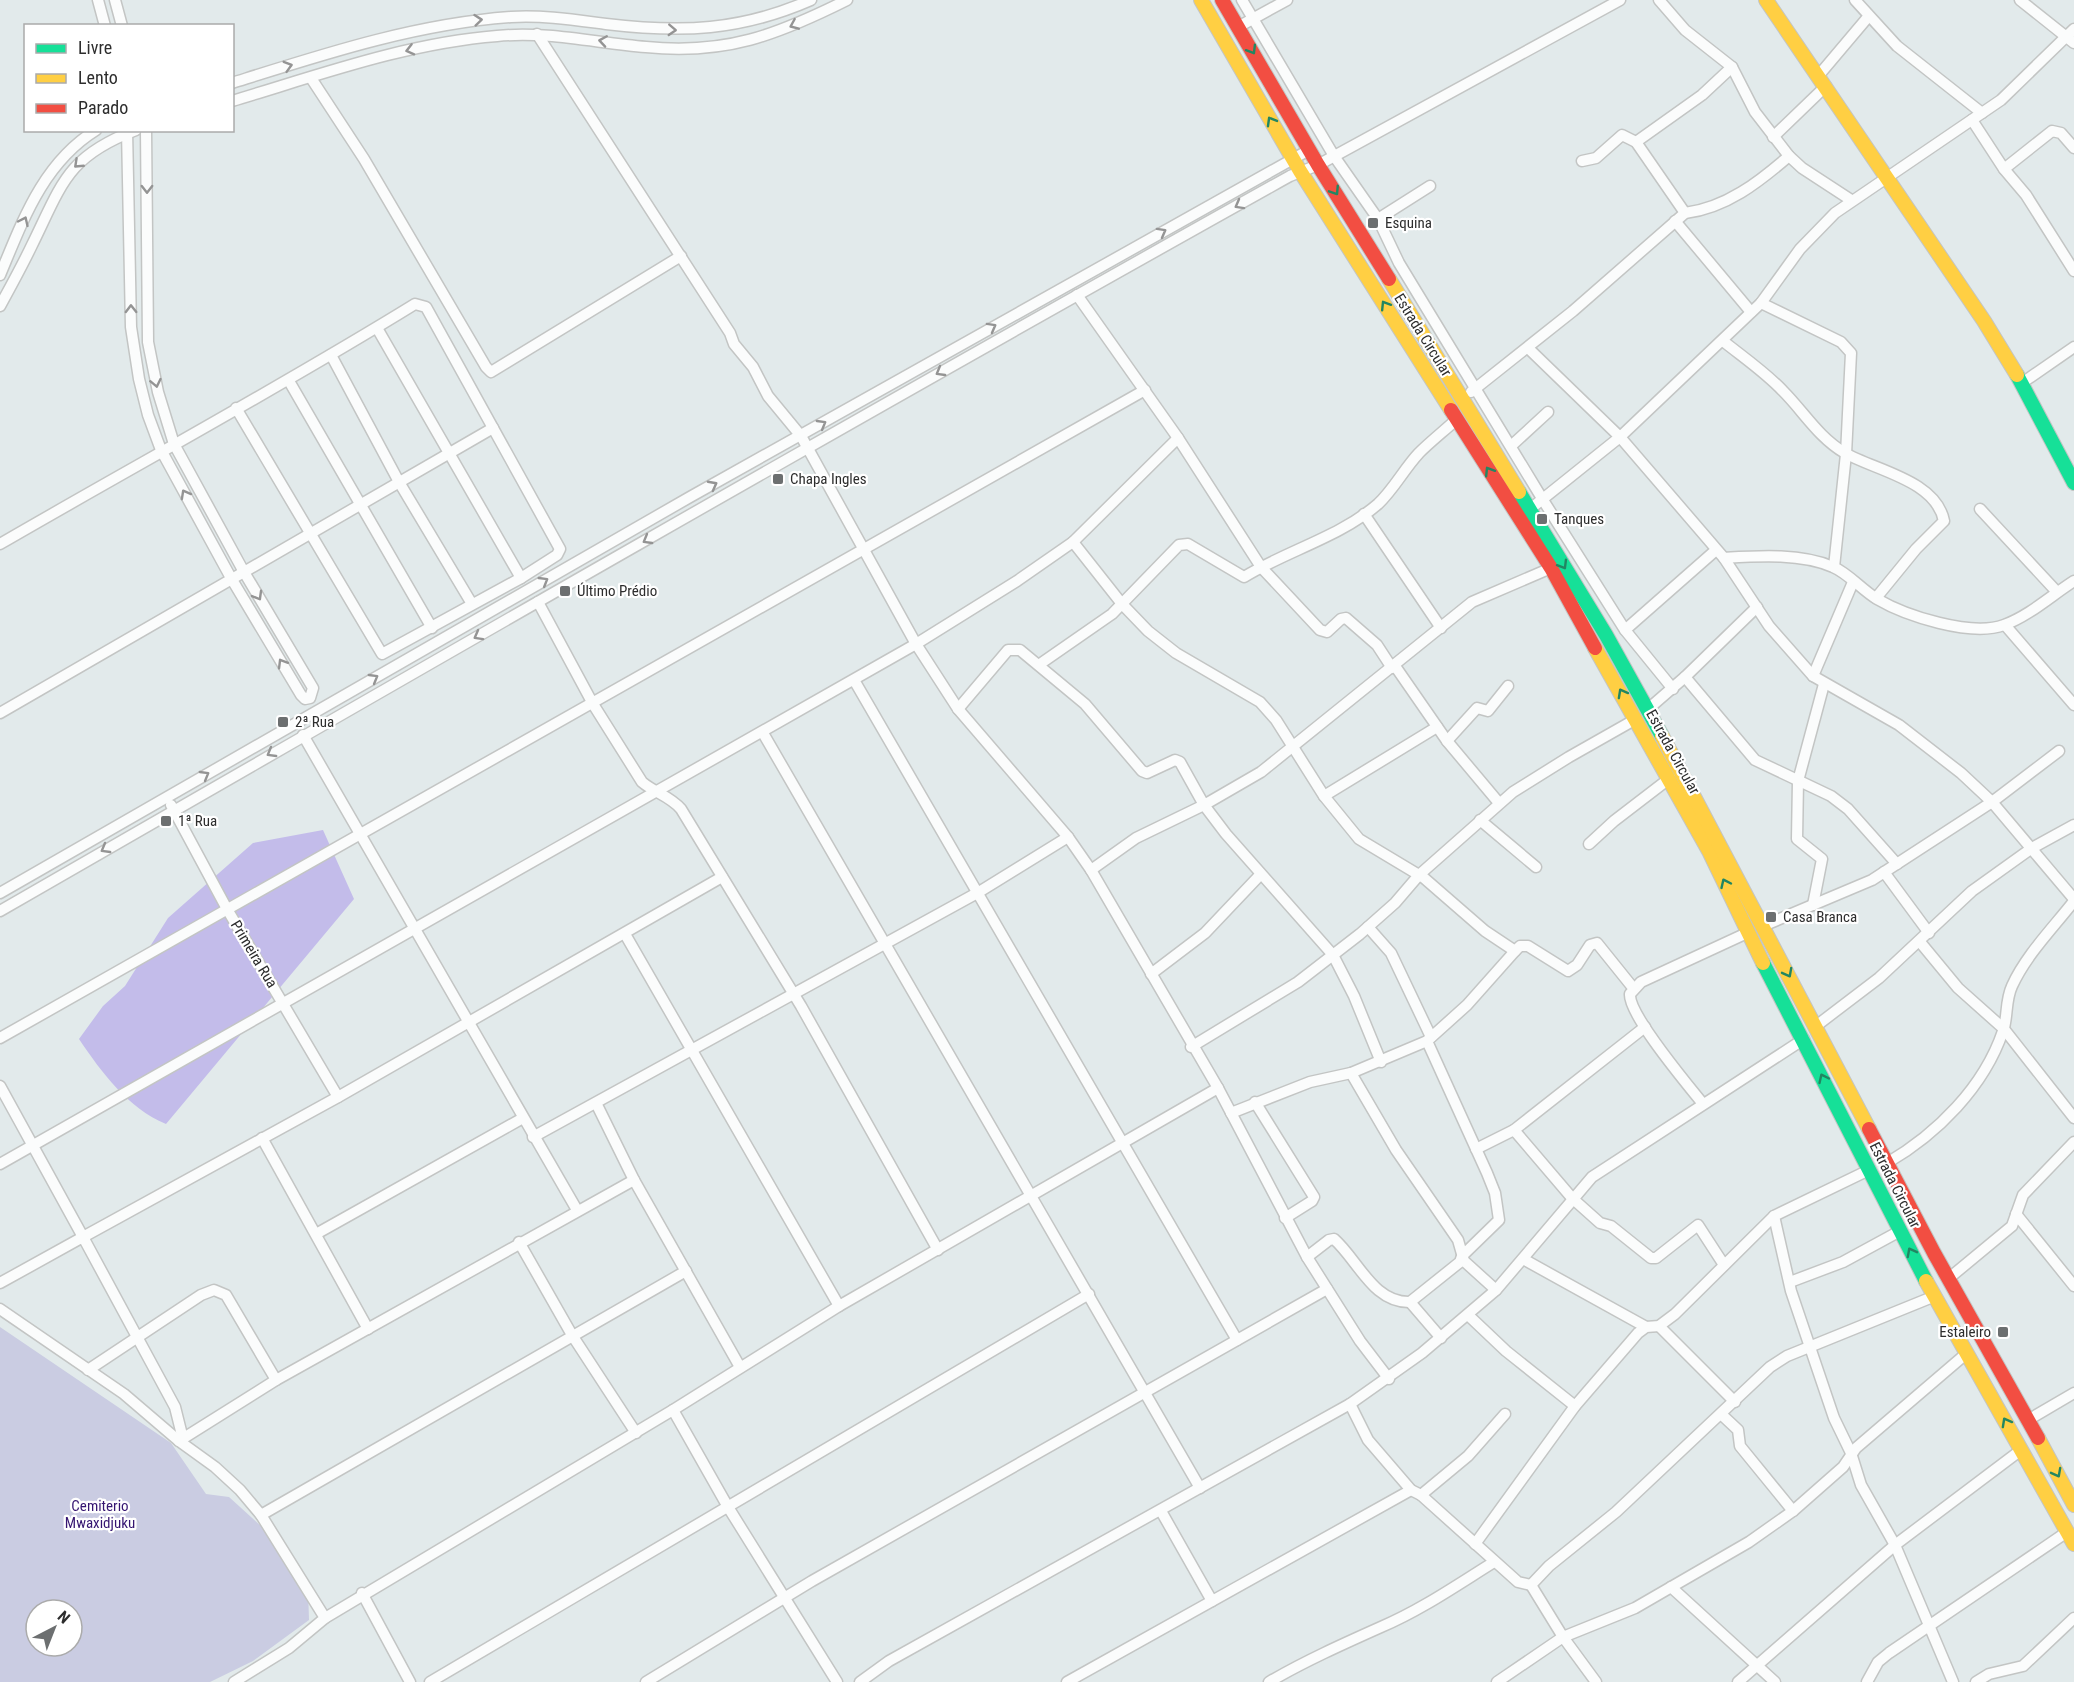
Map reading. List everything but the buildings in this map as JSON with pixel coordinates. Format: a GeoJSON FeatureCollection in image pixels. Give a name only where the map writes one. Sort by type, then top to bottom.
{"type":"FeatureCollection","features":[{"type":"Feature","properties":{"kind":"main road","name":"Estrada Circular"},"geometry":{"type":"LineString","coordinates":[[1201,0],[1300,171],[1551,568],[1670,778],[1900,1231],[2071,1538]]}},
{"type":"Feature","properties":{"kind":"main road"},"geometry":{"type":"LineString","coordinates":[[1222,0],[1309,150],[1361,231],[1647,710],[1948,1279],[1979,1329],[2074,1505]]}},
{"type":"Feature","properties":{"kind":"main road"},"geometry":{"type":"LineString","coordinates":[[1766,0],[1823,81],[1885,178],[1956,279],[2022,383],[2074,483]]}},
{"type":"Feature","properties":{"kind":"street"},"geometry":{"type":"LineString","coordinates":[[98,0],[104,24]]}},
{"type":"Feature","properties":{"kind":"street"},"geometry":{"type":"LineString","coordinates":[[115,0],[121,24]]}},
{"type":"Feature","properties":{"kind":"street"},"geometry":{"type":"LineString","coordinates":[[234,82],[412,31],[454,23],[513,17],[546,17],[679,31],[714,29],[783,12],[811,0]]}},
{"type":"Feature","properties":{"kind":"street"},"geometry":{"type":"LineString","coordinates":[[234,100],[445,42],[537,34],[646,47],[720,47],[743,43],[793,26],[847,0]]}},
{"type":"Feature","properties":{"kind":"street"},"geometry":{"type":"LineString","coordinates":[[1242,0],[1334,156],[1378,219],[1399,263],[1543,500],[1625,630],[1673,689]]}},
{"type":"Feature","properties":{"kind":"street"},"geometry":{"type":"LineString","coordinates":[[1238,27],[1287,0]]}},
{"type":"Feature","properties":{"kind":"street"},"geometry":{"type":"LineString","coordinates":[[0,911],[303,735],[808,450],[1077,295],[1300,171],[1318,165],[1620,0]]}},
{"type":"Feature","properties":{"kind":"street"},"geometry":{"type":"LineString","coordinates":[[1659,0],[1685,30],[1732,67],[1755,112],[1790,156],[1802,168],[1851,200]]}},
{"type":"Feature","properties":{"kind":"street"},"geometry":{"type":"LineString","coordinates":[[1854,0],[1868,17],[1935,79],[1982,113]]}},
{"type":"Feature","properties":{"kind":"street"},"geometry":{"type":"LineString","coordinates":[[1529,510],[1620,438],[1723,341],[1761,303],[1800,249],[1851,200],[1982,113],[2020,83],[2072,36],[2020,0]]}},
{"type":"Feature","properties":{"kind":"street"},"geometry":{"type":"LineString","coordinates":[[1773,136],[1823,81],[1868,17]]}},
{"type":"Feature","properties":{"kind":"street"},"geometry":{"type":"LineString","coordinates":[[537,34],[730,333],[734,344],[753,367],[768,396],[801,436],[916,644],[958,709],[1068,837],[1091,870],[1191,1047],[1218,1088],[1307,1257],[1389,1379]]}},
{"type":"Feature","properties":{"kind":"street"},"geometry":{"type":"LineString","coordinates":[[1636,142],[1702,95],[1732,67]]}},
{"type":"Feature","properties":{"kind":"street"},"geometry":{"type":"LineString","coordinates":[[311,78],[364,159],[491,372],[681,256]]}},
{"type":"Feature","properties":{"kind":"street"},"geometry":{"type":"LineString","coordinates":[[1972,120],[2004,169],[2026,195],[2074,271]]}},
{"type":"Feature","properties":{"kind":"street"},"geometry":{"type":"LineString","coordinates":[[0,275],[48,174],[68,152],[93,132]]}},
{"type":"Feature","properties":{"kind":"street"},"geometry":{"type":"LineString","coordinates":[[0,306],[57,189],[70,171],[105,144],[130,132],[131,327],[139,379],[148,416],[161,450],[231,578],[300,695],[305,699],[310,698],[313,688],[244,572],[174,444],[158,392],[148,342],[146,132]]}},
{"type":"Feature","properties":{"kind":"street"},"geometry":{"type":"LineString","coordinates":[[2004,169],[2052,132],[2061,133],[2074,148]]}},
{"type":"Feature","properties":{"kind":"street"},"geometry":{"type":"LineString","coordinates":[[1582,161],[1596,158],[1622,135],[1628,136],[1636,142],[1685,213]]}},
{"type":"Feature","properties":{"kind":"street"},"geometry":{"type":"LineString","coordinates":[[0,892],[1309,150]]}},
{"type":"Feature","properties":{"kind":"street"},"geometry":{"type":"LineString","coordinates":[[1462,400],[1528,348],[1685,213],[1707,210],[1743,191],[1790,156]]}},
{"type":"Feature","properties":{"kind":"street"},"geometry":{"type":"LineString","coordinates":[[1378,219],[1430,186]]}},
{"type":"Feature","properties":{"kind":"street"},"geometry":{"type":"LineString","coordinates":[[1675,221],[1751,312]]}},
{"type":"Feature","properties":{"kind":"street"},"geometry":{"type":"LineString","coordinates":[[1077,295],[1179,438],[1261,567],[1317,627],[1327,633],[1341,619],[1346,618],[1377,645],[1437,727],[1499,803]]}},
{"type":"Feature","properties":{"kind":"street"},"geometry":{"type":"LineString","coordinates":[[1761,303],[1841,342],[1851,353],[1846,454],[1834,567]]}},
{"type":"Feature","properties":{"kind":"street"},"geometry":{"type":"LineString","coordinates":[[0,544],[161,450],[236,408],[289,381],[415,304],[426,308],[560,549],[557,555],[521,578],[386,654],[378,652],[236,408]]}},
{"type":"Feature","properties":{"kind":"street"},"geometry":{"type":"LineString","coordinates":[[377,328],[521,578]]}},
{"type":"Feature","properties":{"kind":"street"},"geometry":{"type":"LineString","coordinates":[[1723,341],[1767,376],[1818,433],[1846,454],[1907,480],[1938,506],[1944,520],[1916,549],[1876,598]]}},
{"type":"Feature","properties":{"kind":"street"},"geometry":{"type":"LineString","coordinates":[[2022,383],[2074,347]]}},
{"type":"Feature","properties":{"kind":"street"},"geometry":{"type":"LineString","coordinates":[[1528,348],[1620,438],[1720,554],[1769,626],[1813,676],[1899,725],[1929,745],[1992,802],[2074,900],[2021,968],[2011,989],[2004,1029],[1975,1085],[1960,1105],[1918,1142],[1887,1163]]}},
{"type":"Feature","properties":{"kind":"street"},"geometry":{"type":"LineString","coordinates":[[331,355],[399,482],[472,604]]}},
{"type":"Feature","properties":{"kind":"street"},"geometry":{"type":"LineString","coordinates":[[289,381],[432,628]]}},
{"type":"Feature","properties":{"kind":"street"},"geometry":{"type":"LineString","coordinates":[[0,1038],[1145,390]]}},
{"type":"Feature","properties":{"kind":"street"},"geometry":{"type":"LineString","coordinates":[[1511,446],[1548,412]]}},
{"type":"Feature","properties":{"kind":"street"},"geometry":{"type":"LineString","coordinates":[[1040,664],[1122,604],[1183,543],[1240,577],[1277,557],[1309,546],[1364,514],[1378,504],[1418,454],[1457,419]]}},
{"type":"Feature","properties":{"kind":"street"},"geometry":{"type":"LineString","coordinates":[[0,713],[493,428]]}},
{"type":"Feature","properties":{"kind":"street"},"geometry":{"type":"LineString","coordinates":[[0,1164],[652,791],[763,733],[916,644],[1073,543],[1179,438]]}},
{"type":"Feature","properties":{"kind":"street"},"geometry":{"type":"LineString","coordinates":[[1980,509],[2057,592]]}},
{"type":"Feature","properties":{"kind":"street"},"geometry":{"type":"LineString","coordinates":[[1364,514],[1441,628]]}},
{"type":"Feature","properties":{"kind":"street"},"geometry":{"type":"LineString","coordinates":[[1073,543],[1122,604],[1148,631],[1176,653],[1260,702],[1293,746],[1324,796],[1359,839],[1419,875],[1485,931],[1515,951]]}},
{"type":"Feature","properties":{"kind":"street"},"geometry":{"type":"LineString","coordinates":[[1625,630],[1720,554],[1800,559],[1834,567],[1876,598],[1919,617],[1956,626],[1989,628],[2005,625],[2074,581]]}},
{"type":"Feature","properties":{"kind":"street"},"geometry":{"type":"LineString","coordinates":[[1091,870],[1136,838],[1204,805],[1261,772],[1472,603],[1551,568]]}},
{"type":"Feature","properties":{"kind":"street"},"geometry":{"type":"LineString","coordinates":[[1813,676],[1853,582]]}},
{"type":"Feature","properties":{"kind":"street"},"geometry":{"type":"LineString","coordinates":[[538,602],[593,704],[642,782],[652,791],[671,798],[681,809],[794,995],[938,1250]]}},
{"type":"Feature","properties":{"kind":"street"},"geometry":{"type":"LineString","coordinates":[[1647,710],[1673,689],[1756,607]]}},
{"type":"Feature","properties":{"kind":"street"},"geometry":{"type":"LineString","coordinates":[[2005,625],[2074,705]]}},
{"type":"Feature","properties":{"kind":"street"},"geometry":{"type":"LineString","coordinates":[[958,709],[1008,650],[1020,650],[1040,664],[1085,704],[1142,771],[1147,773],[1175,760],[1180,762],[1204,805],[1260,875],[1333,955],[1347,979],[1381,1062]]}},
{"type":"Feature","properties":{"kind":"street"},"geometry":{"type":"LineString","coordinates":[[1685,677],[1755,760],[1831,796],[1848,808],[1897,864]]}},
{"type":"Feature","properties":{"kind":"street"},"geometry":{"type":"LineString","coordinates":[[854,680],[1237,1340]]}},
{"type":"Feature","properties":{"kind":"street"},"geometry":{"type":"LineString","coordinates":[[1813,905],[1822,861],[1821,857],[1797,839],[1798,781],[1824,684]]}},
{"type":"Feature","properties":{"kind":"street"},"geometry":{"type":"LineString","coordinates":[[1448,741],[1477,708],[1489,710],[1508,686]]}},
{"type":"Feature","properties":{"kind":"street"},"geometry":{"type":"LineString","coordinates":[[1191,1047],[1298,982],[1333,955],[1395,903],[1419,875],[1499,803],[1569,757],[1636,719]]}},
{"type":"Feature","properties":{"kind":"street"},"geometry":{"type":"LineString","coordinates":[[1324,796],[1437,727]]}},
{"type":"Feature","properties":{"kind":"street"},"geometry":{"type":"LineString","coordinates":[[763,733],[1200,1488]]}},
{"type":"Feature","properties":{"kind":"street"},"geometry":{"type":"LineString","coordinates":[[303,735],[362,833],[533,1137],[577,1210]]}},
{"type":"Feature","properties":{"kind":"street"},"geometry":{"type":"LineString","coordinates":[[1763,926],[1846,893],[1884,872],[1992,802],[2059,752]]}},
{"type":"Feature","properties":{"kind":"street"},"geometry":{"type":"LineString","coordinates":[[1589,844],[1614,821],[1670,778]]}},
{"type":"Feature","properties":{"kind":"street","name":"Primeira Rua"},"geometry":{"type":"LineString","coordinates":[[167,797],[227,909],[338,1097]]}},
{"type":"Feature","properties":{"kind":"street"},"geometry":{"type":"LineString","coordinates":[[1480,820],[1536,867]]}},
{"type":"Feature","properties":{"kind":"street"},"geometry":{"type":"LineString","coordinates":[[1816,1026],[1845,1005],[1920,942],[1972,891],[2032,848],[2074,825]]}},
{"type":"Feature","properties":{"kind":"street"},"geometry":{"type":"LineString","coordinates":[[533,1137],[692,1047],[794,995],[979,892],[1068,837]]}},
{"type":"Feature","properties":{"kind":"street"},"geometry":{"type":"LineString","coordinates":[[1884,872],[1929,933]]}},
{"type":"Feature","properties":{"kind":"street"},"geometry":{"type":"LineString","coordinates":[[1151,974],[1205,933],[1260,875]]}},
{"type":"Feature","properties":{"kind":"street"},"geometry":{"type":"LineString","coordinates":[[0,1283],[338,1097],[722,877]]}},
{"type":"Feature","properties":{"kind":"street"},"geometry":{"type":"LineString","coordinates":[[1368,927],[1391,953],[1495,1193],[1499,1220],[1462,1256],[1460,1262],[1410,1302]]}},
{"type":"Feature","properties":{"kind":"street"},"geometry":{"type":"LineString","coordinates":[[1703,1104],[1645,1027],[1629,1002],[1630,994],[1641,982],[1747,933]]}},
{"type":"Feature","properties":{"kind":"street"},"geometry":{"type":"LineString","coordinates":[[625,934],[839,1306]]}},
{"type":"Feature","properties":{"kind":"street"},"geometry":{"type":"LineString","coordinates":[[1920,942],[1959,988],[2004,1029],[2074,1118]]}},
{"type":"Feature","properties":{"kind":"street"},"geometry":{"type":"LineString","coordinates":[[1231,1113],[1310,1082],[1351,1073],[1381,1062],[1429,1039],[1467,1005],[1520,946],[1528,946],[1568,971],[1577,965],[1590,945],[1598,943],[1634,989]]}},
{"type":"Feature","properties":{"kind":"street"},"geometry":{"type":"LineString","coordinates":[[1476,1149],[1514,1130],[1645,1027]]}},
{"type":"Feature","properties":{"kind":"street"},"geometry":{"type":"LineString","coordinates":[[860,1682],[889,1661],[1161,1511],[1350,1404],[1389,1379],[1496,1290],[1572,1198],[1592,1178],[1620,1157],[1804,1039]]}},
{"type":"Feature","properties":{"kind":"street"},"geometry":{"type":"LineString","coordinates":[[1351,1073],[1396,1150],[1458,1240],[1462,1256],[1496,1290]]}},
{"type":"Feature","properties":{"kind":"street"},"geometry":{"type":"LineString","coordinates":[[0,1086],[175,1407],[181,1440]]}},
{"type":"Feature","properties":{"kind":"street"},"geometry":{"type":"LineString","coordinates":[[234,1682],[289,1648],[325,1618],[362,1593],[636,1433],[839,1306],[1218,1088]]}},
{"type":"Feature","properties":{"kind":"street"},"geometry":{"type":"LineString","coordinates":[[1255,1102],[1314,1197],[1312,1201],[1285,1218]]}},
{"type":"Feature","properties":{"kind":"street"},"geometry":{"type":"LineString","coordinates":[[596,1103],[634,1180],[740,1367]]}},
{"type":"Feature","properties":{"kind":"street"},"geometry":{"type":"LineString","coordinates":[[316,1234],[523,1118]]}},
{"type":"Feature","properties":{"kind":"street"},"geometry":{"type":"LineString","coordinates":[[1514,1130],[1572,1198],[1600,1223],[1611,1226],[1651,1258],[1656,1257],[1698,1225],[1724,1265]]}},
{"type":"Feature","properties":{"kind":"street"},"geometry":{"type":"LineString","coordinates":[[262,1138],[368,1329]]}},
{"type":"Feature","properties":{"kind":"street"},"geometry":{"type":"LineString","coordinates":[[1948,1279],[2012,1226],[2023,1196],[2074,1142]]}},
{"type":"Feature","properties":{"kind":"street"},"geometry":{"type":"LineString","coordinates":[[1523,1259],[1646,1327],[1659,1326],[1774,1216],[1869,1170]]}},
{"type":"Feature","properties":{"kind":"street"},"geometry":{"type":"LineString","coordinates":[[181,1440],[276,1380],[519,1242],[634,1180]]}},
{"type":"Feature","properties":{"kind":"street"},"geometry":{"type":"LineString","coordinates":[[2016,1214],[2074,1286]]}},
{"type":"Feature","properties":{"kind":"street"},"geometry":{"type":"LineString","coordinates":[[1774,1216],[1790,1282],[1834,1418],[1851,1453],[1861,1485],[1895,1545],[1953,1682]]}},
{"type":"Feature","properties":{"kind":"street"},"geometry":{"type":"LineString","coordinates":[[1790,1282],[1843,1262],[1900,1231]]}},
{"type":"Feature","properties":{"kind":"street"},"geometry":{"type":"LineString","coordinates":[[1307,1257],[1329,1240],[1334,1239],[1373,1284],[1391,1300],[1410,1302],[1441,1338]]}},
{"type":"Feature","properties":{"kind":"street"},"geometry":{"type":"LineString","coordinates":[[519,1242],[572,1335],[636,1433]]}},
{"type":"Feature","properties":{"kind":"street"},"geometry":{"type":"LineString","coordinates":[[261,1515],[686,1271]]}},
{"type":"Feature","properties":{"kind":"street"},"geometry":{"type":"LineString","coordinates":[[646,1682],[1143,1392],[1327,1289]]}},
{"type":"Feature","properties":{"kind":"street"},"geometry":{"type":"LineString","coordinates":[[88,1370],[201,1295],[214,1290],[226,1295],[276,1380]]}},
{"type":"Feature","properties":{"kind":"street"},"geometry":{"type":"LineString","coordinates":[[430,1682],[1089,1294]]}},
{"type":"Feature","properties":{"kind":"street"},"geometry":{"type":"LineString","coordinates":[[1531,1585],[1722,1414],[1770,1367],[1811,1347],[1935,1296]]}},
{"type":"Feature","properties":{"kind":"street"},"geometry":{"type":"LineString","coordinates":[[0,1310],[123,1394],[215,1467],[261,1515],[325,1618]]}},
{"type":"Feature","properties":{"kind":"street"},"geometry":{"type":"LineString","coordinates":[[1468,1315],[1506,1351],[1575,1406]]}},
{"type":"Feature","properties":{"kind":"street"},"geometry":{"type":"LineString","coordinates":[[1659,1326],[1735,1402]]}},
{"type":"Feature","properties":{"kind":"street"},"geometry":{"type":"LineString","coordinates":[[1475,1544],[1575,1406],[1646,1327]]}},
{"type":"Feature","properties":{"kind":"street"},"geometry":{"type":"LineString","coordinates":[[1497,1682],[1563,1637],[1635,1608],[1749,1542],[1793,1511],[1843,1467],[1851,1453],[1967,1353]]}},
{"type":"Feature","properties":{"kind":"street"},"geometry":{"type":"LineString","coordinates":[[2028,1420],[2074,1393]]}},
{"type":"Feature","properties":{"kind":"street"},"geometry":{"type":"LineString","coordinates":[[1350,1404],[1368,1440],[1416,1493],[1518,1582],[1531,1585],[1563,1637],[1596,1682]]}},
{"type":"Feature","properties":{"kind":"street"},"geometry":{"type":"LineString","coordinates":[[673,1410],[728,1507],[837,1682]]}},
{"type":"Feature","properties":{"kind":"street"},"geometry":{"type":"LineString","coordinates":[[1067,1682],[1212,1601],[1416,1493],[1468,1456],[1505,1414]]}},
{"type":"Feature","properties":{"kind":"street"},"geometry":{"type":"LineString","coordinates":[[1722,1414],[1738,1430],[1740,1446],[1793,1511]]}},
{"type":"Feature","properties":{"kind":"street"},"geometry":{"type":"LineString","coordinates":[[1738,1682],[1895,1545],[2021,1449]]}},
{"type":"Feature","properties":{"kind":"street"},"geometry":{"type":"LineString","coordinates":[[1161,1511],[1212,1601]]}},
{"type":"Feature","properties":{"kind":"street"},"geometry":{"type":"LineString","coordinates":[[1867,1682],[1878,1662],[1928,1624],[2071,1538]]}},
{"type":"Feature","properties":{"kind":"street"},"geometry":{"type":"LineString","coordinates":[[1269,1682],[1430,1602],[1494,1562]]}},
{"type":"Feature","properties":{"kind":"street"},"geometry":{"type":"LineString","coordinates":[[1671,1587],[1775,1682]]}},
{"type":"Feature","properties":{"kind":"street"},"geometry":{"type":"LineString","coordinates":[[362,1593],[410,1682]]}},
{"type":"Feature","properties":{"kind":"street"},"geometry":{"type":"LineString","coordinates":[[1976,1682],[1995,1672],[2023,1666],[2074,1618]]}},
{"type":"Feature","properties":{"kind":"shaded area"},"geometry":{"type":"Polygon","coordinates":[[[323,830],[354,899],[166,1124],[152,1117],[117,1088],[79,1039],[103,1006],[125,986],[168,918],[253,843],[323,830]]]}},
{"type":"Feature","properties":{"kind":"green space","name":"Cemiterio Mwaxidjuku"},"geometry":{"type":"Polygon","coordinates":[[[0,1327],[171,1443],[206,1494],[229,1497],[262,1527],[308,1589],[309,1620],[253,1661],[210,1682],[0,1682],[0,1327]]]}},
{"type":"Feature","properties":{"kind":"traffic: fast"},"geometry":{"type":"LineString","coordinates":[[2017,375],[2074,483]]}},
{"type":"Feature","properties":{"kind":"traffic: fast"},"geometry":{"type":"LineString","coordinates":[[1519,492],[1606,635],[1662,736]]}},
{"type":"Feature","properties":{"kind":"traffic: fast"},"geometry":{"type":"LineString","coordinates":[[1763,963],[1926,1281]]}},
{"type":"Feature","properties":{"kind":"traffic: slow"},"geometry":{"type":"LineString","coordinates":[[1201,0],[1300,171],[1451,410]]}},
{"type":"Feature","properties":{"kind":"traffic: slow"},"geometry":{"type":"LineString","coordinates":[[1766,0],[1984,321],[2017,375]]}},
{"type":"Feature","properties":{"kind":"traffic: slow"},"geometry":{"type":"LineString","coordinates":[[1389,279],[1519,492]]}},
{"type":"Feature","properties":{"kind":"traffic: slow"},"geometry":{"type":"LineString","coordinates":[[1595,648],[1709,851],[1763,963]]}},
{"type":"Feature","properties":{"kind":"traffic: slow"},"geometry":{"type":"LineString","coordinates":[[1662,736],[1869,1129]]}},
{"type":"Feature","properties":{"kind":"traffic: slow"},"geometry":{"type":"LineString","coordinates":[[1926,1281],[2074,1544]]}},
{"type":"Feature","properties":{"kind":"traffic: slow"},"geometry":{"type":"LineString","coordinates":[[2038,1438],[2074,1505]]}},
{"type":"Feature","properties":{"kind":"traffic: jam"},"geometry":{"type":"LineString","coordinates":[[1222,0],[1318,165],[1389,279]]}},
{"type":"Feature","properties":{"kind":"traffic: jam"},"geometry":{"type":"LineString","coordinates":[[1451,410],[1551,568],[1595,648]]}},
{"type":"Feature","properties":{"kind":"traffic: jam"},"geometry":{"type":"LineString","coordinates":[[1869,1129],[1934,1253],[2038,1438]]}},
{"type":"Feature","properties":{"kind":"place","name":"Esquina"},"geometry":{"type":"Point","coordinates":[1373,223]}},
{"type":"Feature","properties":{"kind":"place","name":"Chapa Ingles"},"geometry":{"type":"Point","coordinates":[778,479]}},
{"type":"Feature","properties":{"kind":"place","name":"Tanques"},"geometry":{"type":"Point","coordinates":[1542,519]}},
{"type":"Feature","properties":{"kind":"place","name":"Último Prédio"},"geometry":{"type":"Point","coordinates":[565,591]}},
{"type":"Feature","properties":{"kind":"place","name":"2ª Rua"},"geometry":{"type":"Point","coordinates":[283,722]}},
{"type":"Feature","properties":{"kind":"place","name":"1ª Rua"},"geometry":{"type":"Point","coordinates":[166,821]}},
{"type":"Feature","properties":{"kind":"place","name":"Casa Branca"},"geometry":{"type":"Point","coordinates":[1771,917]}},
{"type":"Feature","properties":{"kind":"place","name":"Estaleiro"},"geometry":{"type":"Point","coordinates":[2003,1332]}}]}
